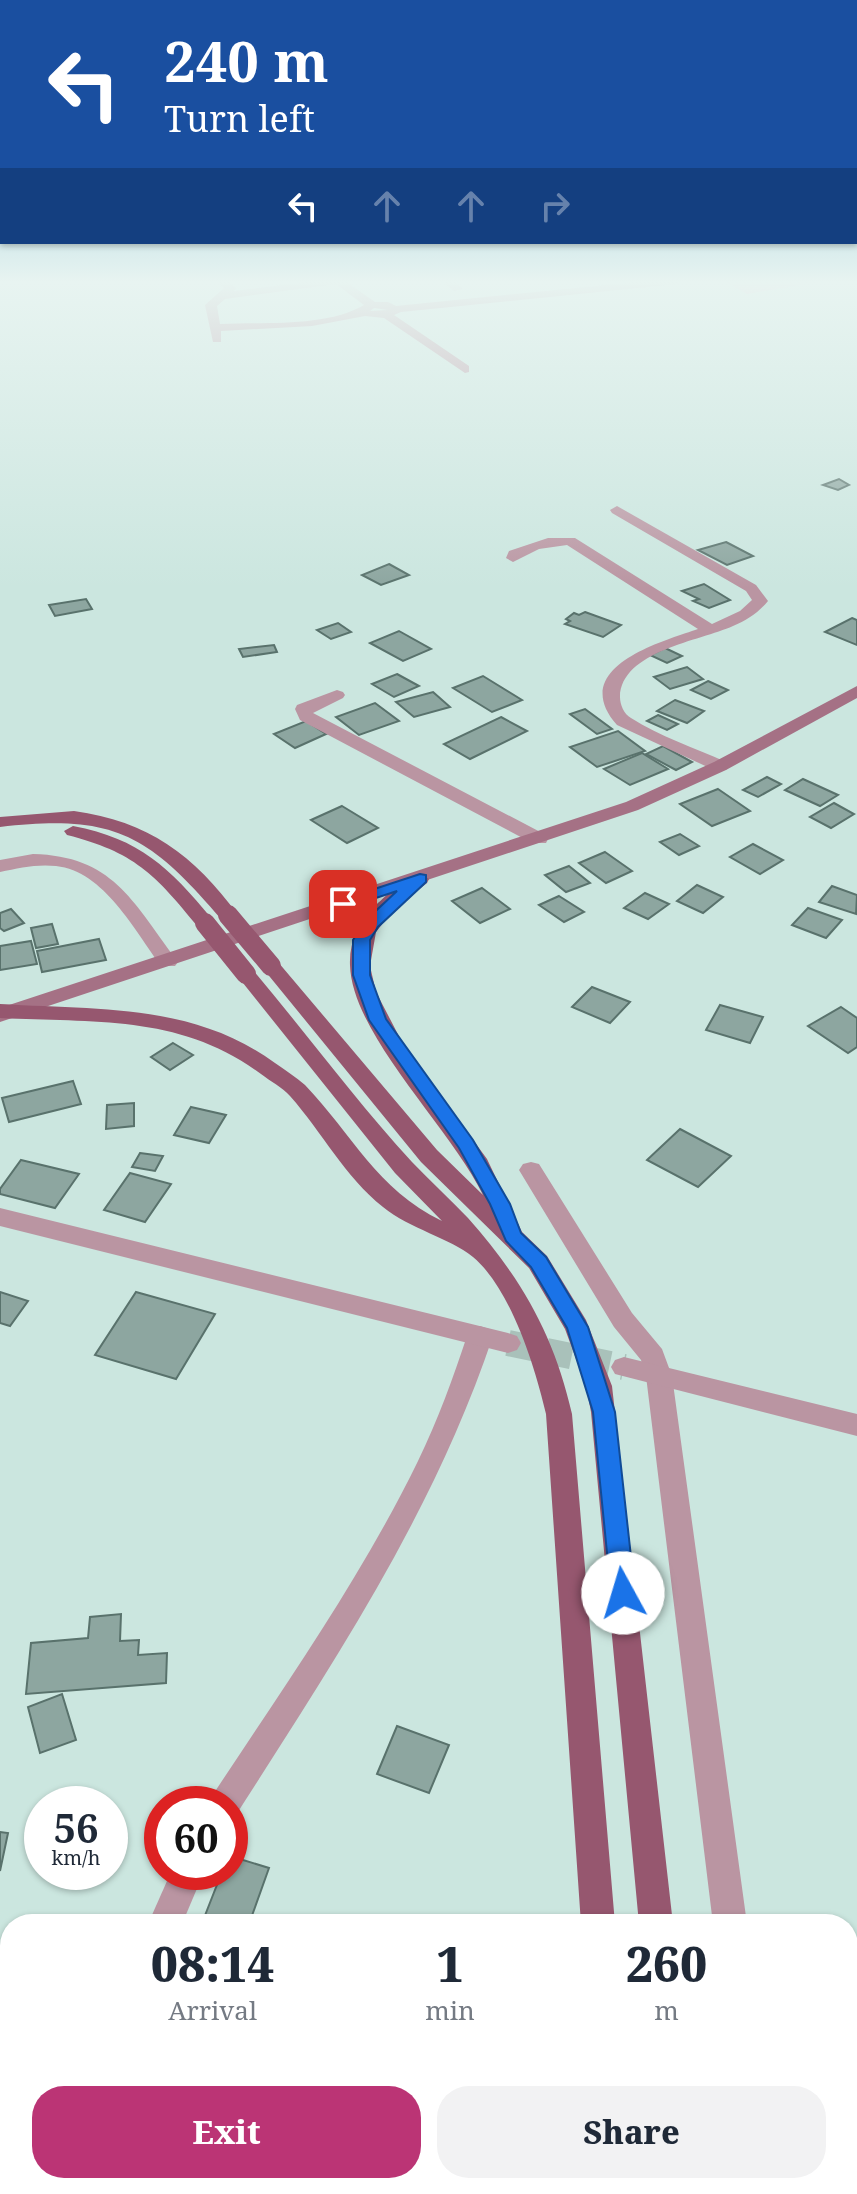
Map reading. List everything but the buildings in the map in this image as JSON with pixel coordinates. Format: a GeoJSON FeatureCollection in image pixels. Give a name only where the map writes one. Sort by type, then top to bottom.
{"type":"FeatureCollection","features":[{"type":"Feature","properties":{"kind":"main road"},"geometry":{"type":"LineString","coordinates":[[3,1013],[168,962],[632,806],[720,766],[857,691]]}},
{"type":"Feature","properties":{"kind":"main road"},"geometry":{"type":"LineString","coordinates":[[0,822],[81,818],[137,832],[160,844],[184,864],[429,1156],[538,1262],[566,1306],[590,1360],[604,1412],[655,1914]]}},
{"type":"Feature","properties":{"kind":"main road"},"geometry":{"type":"LineString","coordinates":[[0,836],[74,831],[120,843],[140,854],[161,872],[403,1167],[482,1250],[515,1297],[548,1366],[559,1414],[597,1914]]}},
{"type":"Feature","properties":{"kind":"main road"},"geometry":{"type":"LineString","coordinates":[[420,879],[371,924],[362,940],[361,975],[377,1020],[466,1144],[500,1204],[513,1236]]}},
{"type":"Feature","properties":{"kind":"main road"},"geometry":{"type":"LineString","coordinates":[[3,1013],[151,1020],[188,1027],[221,1039],[285,1081],[311,1106],[357,1167],[389,1200],[411,1216],[482,1250]]}},
{"type":"Feature","properties":{"kind":"street"},"geometry":{"type":"LineString","coordinates":[[617,510],[756,594],[760,601],[755,608],[711,630],[632,660],[613,682],[611,693],[615,713],[623,721],[720,766]]}},
{"type":"Feature","properties":{"kind":"street"},"geometry":{"type":"LineString","coordinates":[[513,558],[523,549],[570,541],[711,630]]}},
{"type":"Feature","properties":{"kind":"street"},"geometry":{"type":"LineString","coordinates":[[337,695],[311,703],[303,709],[306,716],[539,839]]}},
{"type":"Feature","properties":{"kind":"street"},"geometry":{"type":"LineString","coordinates":[[0,866],[30,858],[56,858],[79,863],[100,876],[168,962]]}},
{"type":"Feature","properties":{"kind":"street"},"geometry":{"type":"LineString","coordinates":[[531,1170],[623,1320],[653,1356],[659,1376],[729,1914]]}},
{"type":"Feature","properties":{"kind":"street"},"geometry":{"type":"LineString","coordinates":[[0,1217],[508,1343]]}},
{"type":"Feature","properties":{"kind":"street"},"geometry":{"type":"LineString","coordinates":[[237,1786],[374,1572],[449,1426],[480,1336]]}},
{"type":"Feature","properties":{"kind":"street"},"geometry":{"type":"LineString","coordinates":[[624,1367],[857,1425]]}},
{"type":"Feature","properties":{"kind":"street"},"geometry":{"type":"LineString","coordinates":[[169,1914],[180,1890]]}},
{"type":"Feature","properties":{"kind":"tunnel"},"geometry":{"type":"LineString","coordinates":[[508,1343],[624,1367]]}},
{"type":"Feature","properties":{"kind":"route"},"geometry":{"type":"LineString","coordinates":[[343,904],[420,879],[371,924],[362,940],[361,975],[377,1020],[466,1144],[500,1204],[513,1236],[538,1262],[561,1295],[577,1327],[599,1386],[604,1412],[623,1593]]}}]}
